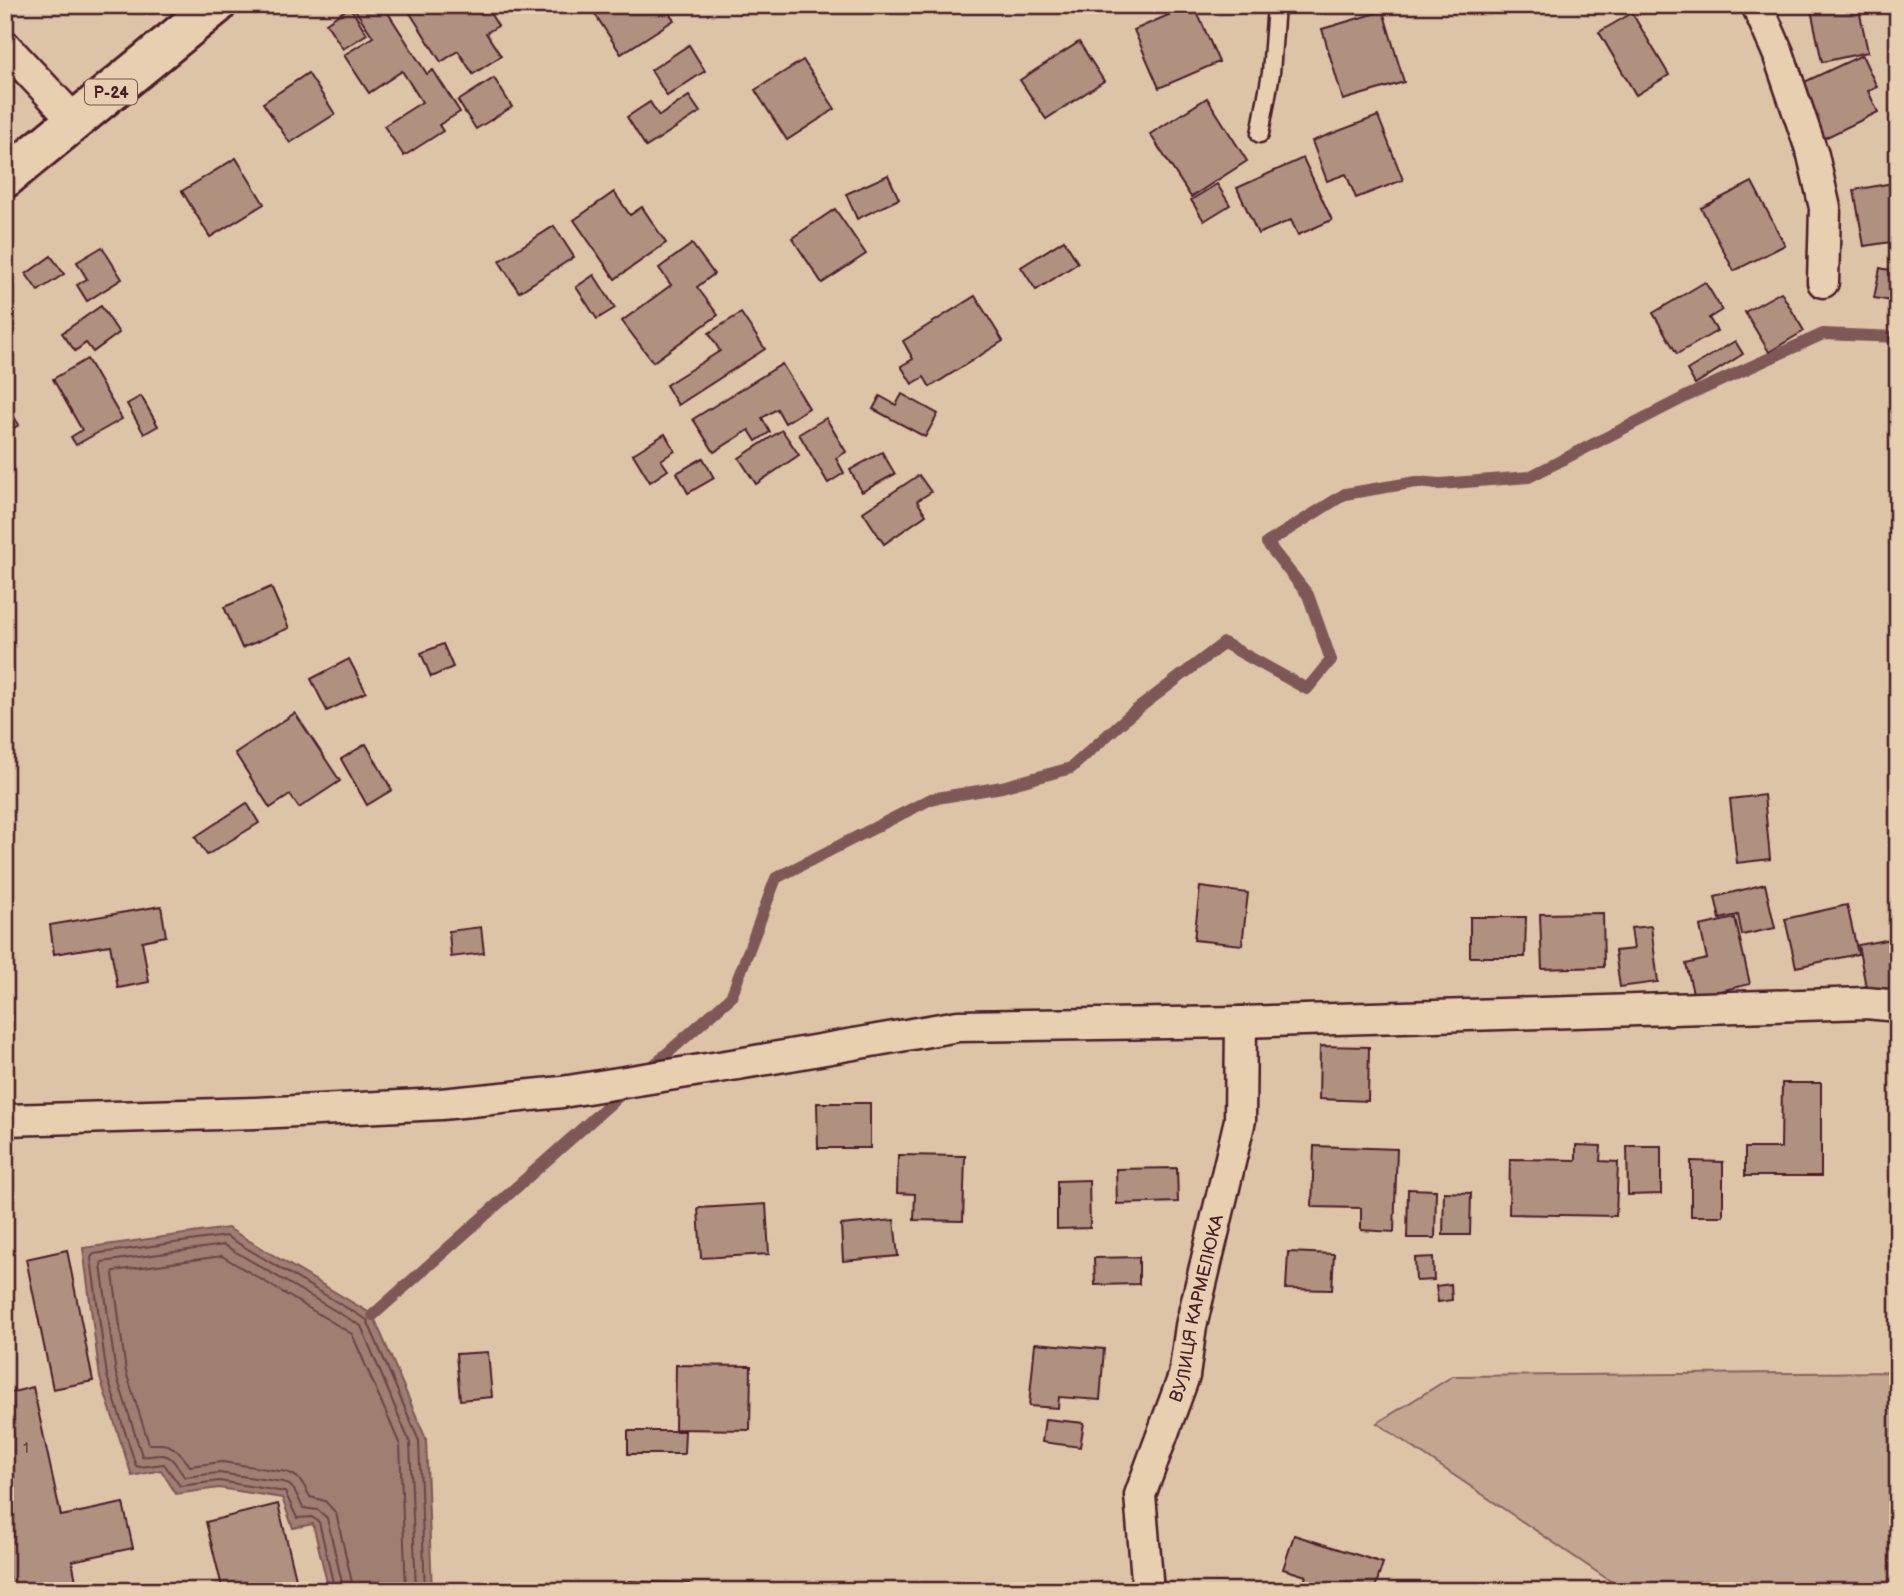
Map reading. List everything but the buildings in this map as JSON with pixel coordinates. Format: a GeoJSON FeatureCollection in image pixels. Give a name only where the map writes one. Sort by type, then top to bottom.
{"type":"FeatureCollection","features":[{"type":"Feature","properties":{"kind":"main road","name":"Р-24"},"geometry":{"type":"LineString","coordinates":[[5,178],[216,5]]}},
{"type":"Feature","properties":{"kind":"street"},"geometry":{"type":"LineString","coordinates":[[1757,5],[1778,53],[1813,155],[1825,208],[1823,282]]}},
{"type":"Feature","properties":{"kind":"street"},"geometry":{"type":"LineString","coordinates":[[5,46],[76,122]]}},
{"type":"Feature","properties":{"kind":"street"},"geometry":{"type":"LineString","coordinates":[[5,1119],[256,1113],[441,1104],[562,1091],[958,1026],[1241,1022],[1866,1003],[1898,1006]]}},
{"type":"Feature","properties":{"kind":"street","name":"ВУЛИЦЯ КАРМЕЛЮКА"},"geometry":{"type":"LineString","coordinates":[[1148,1591],[1140,1495],[1184,1376],[1191,1326],[1240,1120],[1241,1022]]}},
{"type":"Feature","properties":{"kind":"lane"},"geometry":{"type":"LineString","coordinates":[[1260,134],[1271,73],[1276,5]]}},
{"type":"Feature","properties":{"kind":"shaded area"},"geometry":{"type":"Polygon","coordinates":[[[1898,1372],[1898,1591],[1625,1591],[1377,1423],[1453,1376],[1898,1372]]]}},
{"type":"Feature","properties":{"kind":"water"},"geometry":{"type":"Polygon","coordinates":[[[228,1228],[373,1315],[426,1439],[432,1591],[329,1591],[313,1524],[293,1528],[282,1498],[219,1488],[176,1494],[161,1470],[132,1476],[100,1378],[83,1248],[228,1228]]]}},
{"type":"Feature","properties":{"kind":"waterway"},"geometry":{"type":"LineString","coordinates":[[645,1073],[731,997],[776,878],[931,799],[1002,787],[1071,768],[1131,714],[1224,643],[1307,689],[1331,660],[1308,595],[1267,543],[1345,494],[1416,482],[1440,484],[1529,477],[1687,396],[1823,334],[1898,337]]}},
{"type":"Feature","properties":{"kind":"waterway"},"geometry":{"type":"LineString","coordinates":[[373,1315],[629,1087]]}}]}
